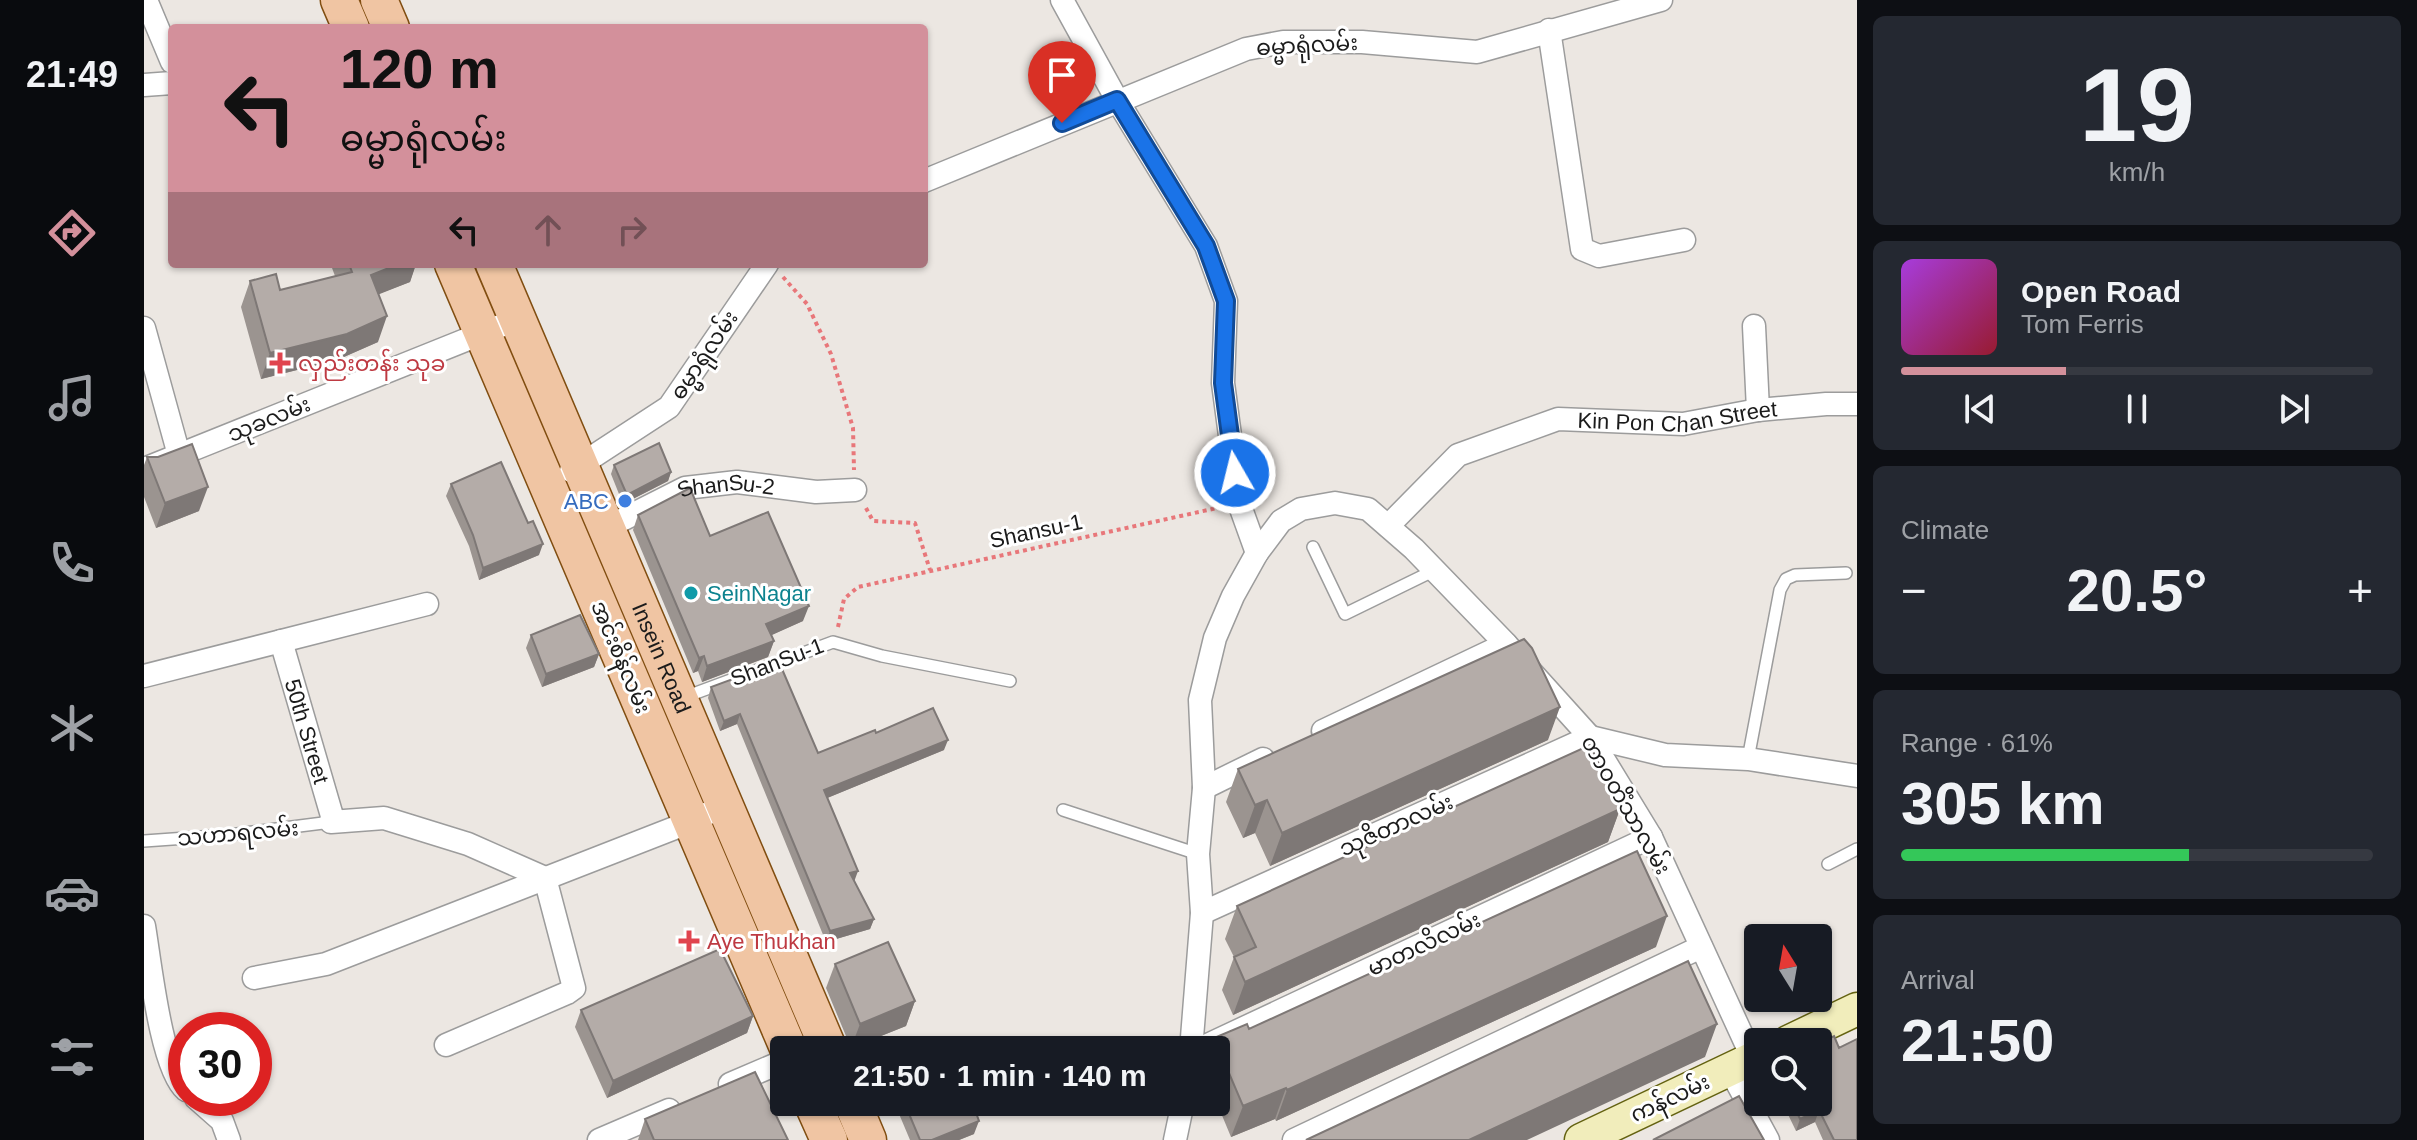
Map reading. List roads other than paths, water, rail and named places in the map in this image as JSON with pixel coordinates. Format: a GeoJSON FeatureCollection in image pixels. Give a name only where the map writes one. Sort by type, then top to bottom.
{"type":"FeatureCollection","features":[{"type":"Feature","properties":{"kind":"main road"},"geometry":{"type":"LineString","coordinates":[[339,0],[349,24]]}},
{"type":"Feature","properties":{"kind":"main road"},"geometry":{"type":"LineString","coordinates":[[379,0],[389,24]]}},
{"type":"Feature","properties":{"kind":"main road","name":"အင်းစိန်လမ်း"},"geometry":{"type":"LineString","coordinates":[[455,268],[783,1036]]}},
{"type":"Feature","properties":{"kind":"main road","name":"Insein Road"},"geometry":{"type":"LineString","coordinates":[[496,268],[823,1036]]}},
{"type":"Feature","properties":{"kind":"main road"},"geometry":{"type":"LineString","coordinates":[[1817,1028],[1857,1009]]}},
{"type":"Feature","properties":{"kind":"main road","name":"ကန်လမ်း"},"geometry":{"type":"LineString","coordinates":[[1581,1140],[1615,1133],[1744,1064]]}},
{"type":"Feature","properties":{"kind":"main road"},"geometry":{"type":"LineString","coordinates":[[818,1116],[829,1140]]}},
{"type":"Feature","properties":{"kind":"main road"},"geometry":{"type":"LineString","coordinates":[[858,1116],[868,1140]]}},
{"type":"Feature","properties":{"kind":"street"},"geometry":{"type":"LineString","coordinates":[[146,0],[168,52]]}},
{"type":"Feature","properties":{"kind":"street"},"geometry":{"type":"LineString","coordinates":[[1062,0],[1117,100],[1206,246],[1226,301],[1223,383],[1239,503],[1257,553],[1233,596],[1215,638],[1200,700],[1204,788],[1198,854],[1202,913],[1192,1036]]}},
{"type":"Feature","properties":{"kind":"street","name":"ဓမ္မာရုံလမ်း"},"geometry":{"type":"LineString","coordinates":[[928,179],[1246,49],[1283,42],[1362,42],[1477,52],[1661,0]]}},
{"type":"Feature","properties":{"kind":"street"},"geometry":{"type":"LineString","coordinates":[[1549,30],[1582,249],[1599,256],[1684,240]]}},
{"type":"Feature","properties":{"kind":"street"},"geometry":{"type":"LineString","coordinates":[[144,85],[168,83]]}},
{"type":"Feature","properties":{"kind":"street","name":"ဓမ္မာရုံလမ်း"},"geometry":{"type":"LineString","coordinates":[[548,484],[669,407],[774,269]]}},
{"type":"Feature","properties":{"kind":"street","name":"သုခလမ်း"},"geometry":{"type":"LineString","coordinates":[[144,469],[518,319]]}},
{"type":"Feature","properties":{"kind":"street"},"geometry":{"type":"LineString","coordinates":[[1754,326],[1758,410]]}},
{"type":"Feature","properties":{"kind":"street"},"geometry":{"type":"LineString","coordinates":[[144,328],[179,455]]}},
{"type":"Feature","properties":{"kind":"street","name":"Kin Pon Chan Street"},"geometry":{"type":"LineString","coordinates":[[1388,526],[1458,455],[1558,419],[1683,424],[1758,410],[1857,404]]}},
{"type":"Feature","properties":{"kind":"street","name":"ShanSu-2"},"geometry":{"type":"LineString","coordinates":[[606,528],[685,488],[737,482],[816,492],[855,490]]}},
{"type":"Feature","properties":{"kind":"street","name":"တာဝတိံသာလမ်း"},"geometry":{"type":"LineString","coordinates":[[1257,553],[1281,521],[1301,509],[1335,503],[1368,509],[1435,570],[1590,737],[1651,837],[1701,947],[1744,1054]]}},
{"type":"Feature","properties":{"kind":"street"},"geometry":{"type":"LineString","coordinates":[[144,676],[427,604]]}},
{"type":"Feature","properties":{"kind":"street","name":"50th Street"},"geometry":{"type":"LineString","coordinates":[[281,641],[332,816],[331,822]]}},
{"type":"Feature","properties":{"kind":"street"},"geometry":{"type":"LineString","coordinates":[[1305,740],[1506,644]]}},
{"type":"Feature","properties":{"kind":"street"},"geometry":{"type":"LineString","coordinates":[[1590,737],[1665,755],[1748,759],[1857,776]]}},
{"type":"Feature","properties":{"kind":"street","name":"သုဇိတာလမ်း"},"geometry":{"type":"LineString","coordinates":[[1202,913],[1590,737]]}},
{"type":"Feature","properties":{"kind":"street"},"geometry":{"type":"LineString","coordinates":[[1204,788],[1276,754]]}},
{"type":"Feature","properties":{"kind":"street"},"geometry":{"type":"LineString","coordinates":[[254,978],[326,964],[690,822],[725,805]]}},
{"type":"Feature","properties":{"kind":"street"},"geometry":{"type":"LineString","coordinates":[[331,822],[384,818],[468,844],[545,878]]}},
{"type":"Feature","properties":{"kind":"street","name":"မာတလိလမ်း"},"geometry":{"type":"LineString","coordinates":[[1227,1036],[1651,837]]}},
{"type":"Feature","properties":{"kind":"street"},"geometry":{"type":"LineString","coordinates":[[446,1045],[574,988],[545,878]]}},
{"type":"Feature","properties":{"kind":"street"},"geometry":{"type":"LineString","coordinates":[[144,926],[168,1050]]}},
{"type":"Feature","properties":{"kind":"street"},"geometry":{"type":"LineString","coordinates":[[1294,1140],[1701,947]]}},
{"type":"Feature","properties":{"kind":"street"},"geometry":{"type":"LineString","coordinates":[[713,1091],[770,1067]]}},
{"type":"Feature","properties":{"kind":"street"},"geometry":{"type":"LineString","coordinates":[[599,1140],[684,1104]]}},
{"type":"Feature","properties":{"kind":"street"},"geometry":{"type":"LineString","coordinates":[[216,1116],[222,1121],[229,1140]]}},
{"type":"Feature","properties":{"kind":"street"},"geometry":{"type":"LineString","coordinates":[[1175,1140],[1180,1116]]}},
{"type":"Feature","properties":{"kind":"street","name":"တာဝတိံသာလမ်း"},"geometry":{"type":"LineString","coordinates":[[1762,1116],[1768,1140]]}},
{"type":"Feature","properties":{"kind":"lane"},"geometry":{"type":"LineString","coordinates":[[1313,547],[1345,614],[1435,570]]}},
{"type":"Feature","properties":{"kind":"lane"},"geometry":{"type":"LineString","coordinates":[[1748,759],[1780,590],[1786,579],[1795,575],[1846,573]]}},
{"type":"Feature","properties":{"kind":"lane","name":"ShanSu-1"},"geometry":{"type":"LineString","coordinates":[[681,699],[833,642],[882,656],[1010,681]]}},
{"type":"Feature","properties":{"kind":"lane"},"geometry":{"type":"LineString","coordinates":[[1063,810],[1198,854]]}},
{"type":"Feature","properties":{"kind":"lane","name":"သဟာရလမ်း"},"geometry":{"type":"LineString","coordinates":[[144,841],[229,835],[331,822]]}},
{"type":"Feature","properties":{"kind":"lane"},"geometry":{"type":"LineString","coordinates":[[1828,864],[1857,849]]}},
{"type":"Feature","properties":{"kind":"place","name":"လှည်းတန်း သုခ"},"geometry":{"type":"Point","coordinates":[280,363]}},
{"type":"Feature","properties":{"kind":"place","name":"ABC"},"geometry":{"type":"Point","coordinates":[625,501]}},
{"type":"Feature","properties":{"kind":"place","name":"SeinNagar"},"geometry":{"type":"Point","coordinates":[691,593]}},
{"type":"Feature","properties":{"kind":"place","name":"Aye Thukhan"},"geometry":{"type":"Point","coordinates":[689,941]}}]}
